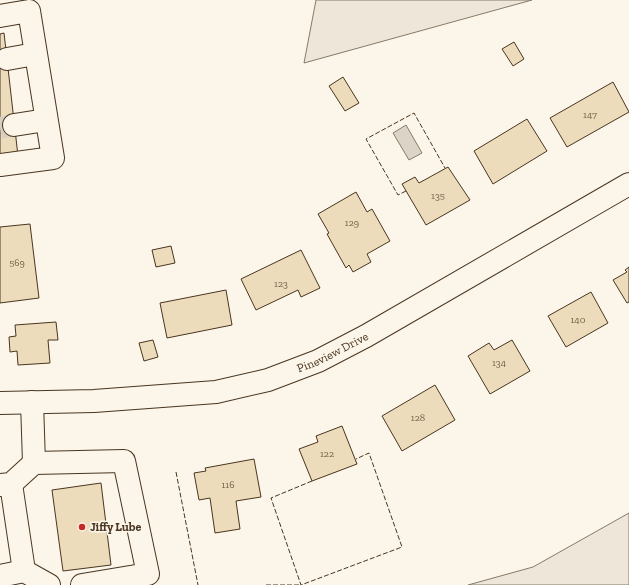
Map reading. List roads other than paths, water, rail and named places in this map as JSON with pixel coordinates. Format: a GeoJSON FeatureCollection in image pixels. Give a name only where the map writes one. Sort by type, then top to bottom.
{"type":"FeatureCollection","features":[{"type":"Feature","properties":{"kind":"street"},"geometry":{"type":"LineString","coordinates":[[0,16],[29,11],[53,158],[0,166]]}},
{"type":"Feature","properties":{"kind":"street"},"geometry":{"type":"LineString","coordinates":[[7,59],[35,54]]}},
{"type":"Feature","properties":{"kind":"street"},"geometry":{"type":"LineString","coordinates":[[14,125],[46,120]]}},
{"type":"Feature","properties":{"kind":"street","name":"Pineview Drive"},"geometry":{"type":"LineString","coordinates":[[0,403],[94,401],[216,392],[268,380],[318,361],[366,336],[629,184]]}},
{"type":"Feature","properties":{"kind":"street"},"geometry":{"type":"LineString","coordinates":[[32,402],[34,463]]}},
{"type":"Feature","properties":{"kind":"street"},"geometry":{"type":"LineString","coordinates":[[24,571],[6,485],[34,463],[124,461],[148,574],[82,585]]}},
{"type":"Feature","properties":{"kind":"street"},"geometry":{"type":"LineString","coordinates":[[0,576],[24,571],[49,585]]}},
{"type":"Feature","properties":{"kind":"tunnel"},"geometry":{"type":"LineString","coordinates":[[0,128],[14,125]]}},
{"type":"Feature","properties":{"kind":"place","name":"Jiffy Lube"},"geometry":{"type":"Point","coordinates":[82,527]}}]}
